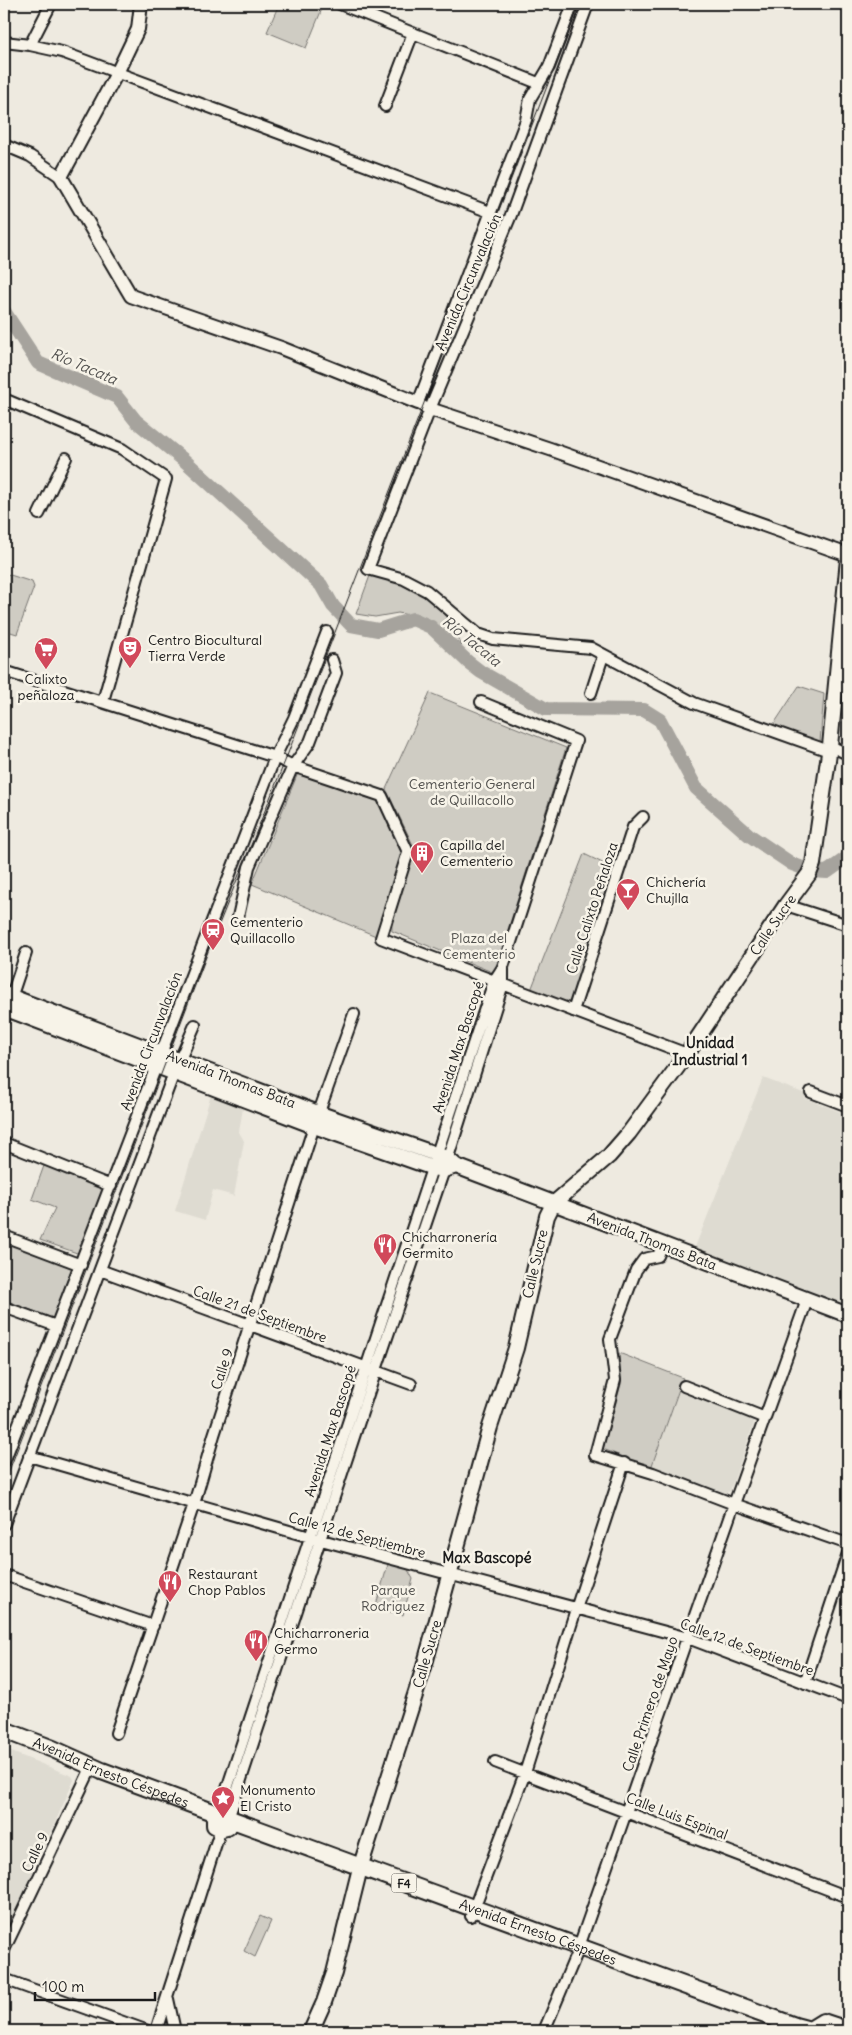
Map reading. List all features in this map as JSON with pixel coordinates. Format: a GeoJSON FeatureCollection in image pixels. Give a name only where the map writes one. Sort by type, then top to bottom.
{"type":"FeatureCollection","features":[{"type":"Feature","properties":{"kind":"highway","name":"Avenida Ernesto Céspedes"},"geometry":{"type":"LineString","coordinates":[[4,1730],[54,1749],[90,1770]]}},
{"type":"Feature","properties":{"kind":"highway","name":"Avenida Ernesto Céspedes"},"geometry":{"type":"LineString","coordinates":[[4,1740],[90,1770],[359,1872],[810,2031],[823,2022],[846,2031]]}},
{"type":"Feature","properties":{"kind":"highway","name":"Avenida Ernesto Céspedes"},"geometry":{"type":"LineString","coordinates":[[578,1950],[788,2031]]}},
{"type":"Feature","properties":{"kind":"main road","name":"Calle Sucre"},"geometry":{"type":"LineString","coordinates":[[311,2031],[334,1973],[359,1872],[424,1667],[490,1427],[516,1348],[547,1216],[553,1204],[614,1151],[629,1133],[688,1054],[811,869],[830,748],[848,560]]}},
{"type":"Feature","properties":{"kind":"main road","name":"Avenida Thomas Bata"},"geometry":{"type":"LineString","coordinates":[[6,1005],[161,1052],[316,1119]]}},
{"type":"Feature","properties":{"kind":"main road","name":"Avenida Thomas Bata"},"geometry":{"type":"LineString","coordinates":[[6,1005],[174,1073],[316,1119],[443,1164],[848,1315]]}},
{"type":"Feature","properties":{"kind":"street"},"geometry":{"type":"LineString","coordinates":[[30,45],[51,4]]}},
{"type":"Feature","properties":{"kind":"street"},"geometry":{"type":"LineString","coordinates":[[61,177],[117,74],[138,29],[141,4]]}},
{"type":"Feature","properties":{"kind":"street"},"geometry":{"type":"LineString","coordinates":[[340,4],[538,83]]}},
{"type":"Feature","properties":{"kind":"street","name":"Avenida Circunvalación"},"geometry":{"type":"LineString","coordinates":[[418,403],[526,120],[530,99],[549,67],[573,4]]}},
{"type":"Feature","properties":{"kind":"street","name":"Avenida Circunvalación"},"geometry":{"type":"LineString","coordinates":[[588,4],[511,215],[430,410],[368,569],[404,579],[426,591],[478,634],[493,639],[591,648],[603,656]]}},
{"type":"Feature","properties":{"kind":"street"},"geometry":{"type":"LineString","coordinates":[[385,106],[413,33]]}},
{"type":"Feature","properties":{"kind":"street"},"geometry":{"type":"LineString","coordinates":[[4,42],[62,52],[490,212]]}},
{"type":"Feature","properties":{"kind":"street"},"geometry":{"type":"LineString","coordinates":[[4,145],[30,156],[61,177],[131,296],[281,348],[418,403],[430,410],[550,448],[848,555]]}},
{"type":"Feature","properties":{"kind":"street"},"geometry":{"type":"LineString","coordinates":[[4,399],[122,449],[166,479],[103,701]]}},
{"type":"Feature","properties":{"kind":"street"},"geometry":{"type":"LineString","coordinates":[[39,514],[66,458]]}},
{"type":"Feature","properties":{"kind":"street","name":"Avenida Circunvalación"},"geometry":{"type":"LineString","coordinates":[[4,1462],[6,1450],[81,1264],[274,757],[294,718],[327,632]]}},
{"type":"Feature","properties":{"kind":"street"},"geometry":{"type":"LineString","coordinates":[[591,693],[603,656],[694,703],[848,754]]}},
{"type":"Feature","properties":{"kind":"street"},"geometry":{"type":"LineString","coordinates":[[238,917],[249,867],[293,766],[310,742],[333,682],[336,673],[332,660]]}},
{"type":"Feature","properties":{"kind":"street"},"geometry":{"type":"LineString","coordinates":[[4,671],[274,757],[293,766],[382,796],[408,852],[381,938],[688,1054]]}},
{"type":"Feature","properties":{"kind":"street","name":"Avenida Max Bascopé"},"geometry":{"type":"LineString","coordinates":[[156,2031],[371,1368],[443,1164],[498,982],[576,740],[481,702]]}},
{"type":"Feature","properties":{"kind":"street","name":"Calle Calixto Peñaloza"},"geometry":{"type":"LineString","coordinates":[[573,1011],[633,826],[643,817]]}},
{"type":"Feature","properties":{"kind":"street"},"geometry":{"type":"LineString","coordinates":[[786,906],[848,925]]}},
{"type":"Feature","properties":{"kind":"street"},"geometry":{"type":"LineString","coordinates":[[6,1005],[26,953]]}},
{"type":"Feature","properties":{"kind":"street","name":"Calle 9"},"geometry":{"type":"LineString","coordinates":[[116,1733],[194,1504],[214,1435],[316,1119],[354,1014]]}},
{"type":"Feature","properties":{"kind":"street"},"geometry":{"type":"LineString","coordinates":[[4,1524],[174,1073],[195,1024]]}},
{"type":"Feature","properties":{"kind":"street"},"geometry":{"type":"LineString","coordinates":[[811,1092],[848,1106]]}},
{"type":"Feature","properties":{"kind":"street"},"geometry":{"type":"LineString","coordinates":[[4,1143],[111,1186]]}},
{"type":"Feature","properties":{"kind":"street"},"geometry":{"type":"LineString","coordinates":[[4,1236],[81,1264]]}},
{"type":"Feature","properties":{"kind":"street"},"geometry":{"type":"LineString","coordinates":[[662,1246],[658,1256],[644,1259],[636,1270],[610,1339],[615,1380],[596,1455],[624,1463],[848,1544]]}},
{"type":"Feature","properties":{"kind":"street","name":"Calle 21 de Septiembre"},"geometry":{"type":"LineString","coordinates":[[100,1270],[411,1384]]}},
{"type":"Feature","properties":{"kind":"street","name":"Calle Primero de Mayo"},"geometry":{"type":"LineString","coordinates":[[544,2031],[578,1950],[734,1504],[808,1300]]}},
{"type":"Feature","properties":{"kind":"street"},"geometry":{"type":"LineString","coordinates":[[4,1307],[56,1326]]}},
{"type":"Feature","properties":{"kind":"street"},"geometry":{"type":"LineString","coordinates":[[684,1386],[765,1418]]}},
{"type":"Feature","properties":{"kind":"street","name":"Calle 12 de Septiembre"},"geometry":{"type":"LineString","coordinates":[[29,1456],[316,1538],[688,1638],[848,1699]]}},
{"type":"Feature","properties":{"kind":"street"},"geometry":{"type":"LineString","coordinates":[[473,1912],[525,1773],[576,1608],[624,1463]]}},
{"type":"Feature","properties":{"kind":"street"},"geometry":{"type":"LineString","coordinates":[[805,1683],[848,1554]]}},
{"type":"Feature","properties":{"kind":"street"},"geometry":{"type":"LineString","coordinates":[[4,1575],[153,1626]]}},
{"type":"Feature","properties":{"kind":"street","name":"Calle Luis Espinal"},"geometry":{"type":"LineString","coordinates":[[495,1762],[848,1897]]}},
{"type":"Feature","properties":{"kind":"street","name":"Calle 9"},"geometry":{"type":"LineString","coordinates":[[4,1950],[90,1770]]}},
{"type":"Feature","properties":{"kind":"street"},"geometry":{"type":"LineString","coordinates":[[4,1979],[148,2031]]}},
{"type":"Feature","properties":{"kind":"street"},"geometry":{"type":"LineString","coordinates":[[168,1995],[169,2010],[175,2031]]}},
{"type":"Feature","properties":{"kind":"shaded area"},"geometry":{"type":"Polygon","coordinates":[[[763,1078],[806,1094],[805,1098],[848,1115],[848,1310],[693,1252],[763,1078]]]}},
{"type":"Feature","properties":{"kind":"shaded area"},"geometry":{"type":"Polygon","coordinates":[[[211,1095],[243,1108],[239,1132],[244,1141],[234,1196],[213,1190],[205,1220],[175,1211],[211,1095]]]}},
{"type":"Feature","properties":{"kind":"shaded area"},"geometry":{"type":"Polygon","coordinates":[[[679,1390],[751,1418],[754,1423],[730,1491],[724,1494],[651,1468],[679,1390]]]}},
{"type":"Feature","properties":{"kind":"shaded area"},"geometry":{"type":"Polygon","coordinates":[[[4,1749],[72,1776],[74,1780],[4,1937],[4,1749]]]}},
{"type":"Feature","properties":{"kind":"green space"},"geometry":{"type":"Polygon","coordinates":[[[279,4],[324,4],[306,48],[267,32],[279,4]]]}},
{"type":"Feature","properties":{"kind":"green space"},"geometry":{"type":"Polygon","coordinates":[[[4,573],[32,582],[34,587],[17,634],[4,630],[4,573]]]}},
{"type":"Feature","properties":{"kind":"green space"},"geometry":{"type":"Polygon","coordinates":[[[371,573],[412,587],[429,598],[448,618],[462,646],[425,618],[398,613],[375,617],[356,614],[371,573]]]}},
{"type":"Feature","properties":{"kind":"green space"},"geometry":{"type":"Polygon","coordinates":[[[799,686],[824,694],[820,742],[772,727],[799,686]]]}},
{"type":"Feature","properties":{"kind":"green space","name":"Cementerio General de Quillacollo"},"geometry":{"type":"Polygon","coordinates":[[[430,693],[566,748],[496,967],[492,972],[392,931],[393,910],[415,849],[386,789],[430,693]]]}},
{"type":"Feature","properties":{"kind":"green space"},"geometry":{"type":"Polygon","coordinates":[[[298,773],[378,801],[403,855],[376,936],[252,884],[298,773]]]}},
{"type":"Feature","properties":{"kind":"green space"},"geometry":{"type":"Polygon","coordinates":[[[584,854],[615,869],[571,1004],[531,990],[584,854]]]}},
{"type":"Feature","properties":{"kind":"green space"},"geometry":{"type":"Polygon","coordinates":[[[45,1163],[105,1187],[80,1250],[77,1253],[40,1240],[55,1208],[32,1199],[45,1163]]]}},
{"type":"Feature","properties":{"kind":"green space"},"geometry":{"type":"Polygon","coordinates":[[[4,1242],[72,1268],[53,1318],[4,1300],[4,1242]]]}},
{"type":"Feature","properties":{"kind":"green space"},"geometry":{"type":"Polygon","coordinates":[[[619,1353],[683,1378],[651,1468],[603,1449],[621,1384],[619,1353]]]}},
{"type":"Feature","properties":{"kind":"green space","name":"Parque Rodriguez"},"geometry":{"type":"Polygon","coordinates":[[[389,1561],[407,1568],[413,1579],[403,1615],[375,1608],[389,1561]]]}},
{"type":"Feature","properties":{"kind":"green space"},"geometry":{"type":"Polygon","coordinates":[[[260,1916],[271,1921],[255,1957],[244,1951],[260,1916]]]}},
{"type":"Feature","properties":{"kind":"waterway","name":"Río Tacata"},"geometry":{"type":"LineString","coordinates":[[4,311],[38,363],[117,397],[136,421],[185,461],[321,585],[333,606],[351,625],[378,630],[413,619],[431,627],[481,672],[546,709],[644,710],[660,720],[696,788],[749,835],[792,864],[811,871],[827,872],[848,857]]}},
{"type":"Feature","properties":{"kind":"waterway"},"geometry":{"type":"LineString","coordinates":[[479,1182],[540,1206]]}},
{"type":"Feature","properties":{"kind":"waterway"},"geometry":{"type":"LineString","coordinates":[[557,1213],[647,1246]]}},
{"type":"Feature","properties":{"kind":"waterway"},"geometry":{"type":"LineString","coordinates":[[829,1315],[848,1323]]}},
{"type":"Feature","properties":{"kind":"tram line"},"geometry":{"type":"LineString","coordinates":[[4,1484],[209,949],[285,761],[579,4]]}},
{"type":"Feature","properties":{"kind":"place","name":"Centro Biocultural Tierra Verde"},"geometry":{"type":"Point","coordinates":[130,669]}},
{"type":"Feature","properties":{"kind":"place","name":"Calixto peñaloza"},"geometry":{"type":"Point","coordinates":[46,670]}},
{"type":"Feature","properties":{"kind":"place","name":"Capilla del Cementerio"},"geometry":{"type":"Point","coordinates":[422,874]}},
{"type":"Feature","properties":{"kind":"place","name":"Chichería Chujlla"},"geometry":{"type":"Point","coordinates":[628,911]}},
{"type":"Feature","properties":{"kind":"place","name":"Cementerio Quillacollo"},"geometry":{"type":"Point","coordinates":[213,951]}},
{"type":"Feature","properties":{"kind":"place","name":"Chicharronería Germito"},"geometry":{"type":"Point","coordinates":[385,1266]}},
{"type":"Feature","properties":{"kind":"place","name":"Restaurant Chop Pablos"},"geometry":{"type":"Point","coordinates":[170,1603]}},
{"type":"Feature","properties":{"kind":"place","name":"Chicharroneria Germo"},"geometry":{"type":"Point","coordinates":[256,1662]}},
{"type":"Feature","properties":{"kind":"place","name":"Monumento El Cristo"},"geometry":{"type":"Point","coordinates":[223,1819]}},
{"type":"Feature","properties":{"kind":"district","name":"Unidad Industrial 1"},"geometry":{"type":"Point","coordinates":[710,1050]}},
{"type":"Feature","properties":{"kind":"district","name":"Max Bascopé"},"geometry":{"type":"Point","coordinates":[487,1557]}},
{"type":"Feature","properties":{"kind":"park label","name":"Plaza del Cementerio"},"geometry":{"type":"Point","coordinates":[479,946]}}]}
